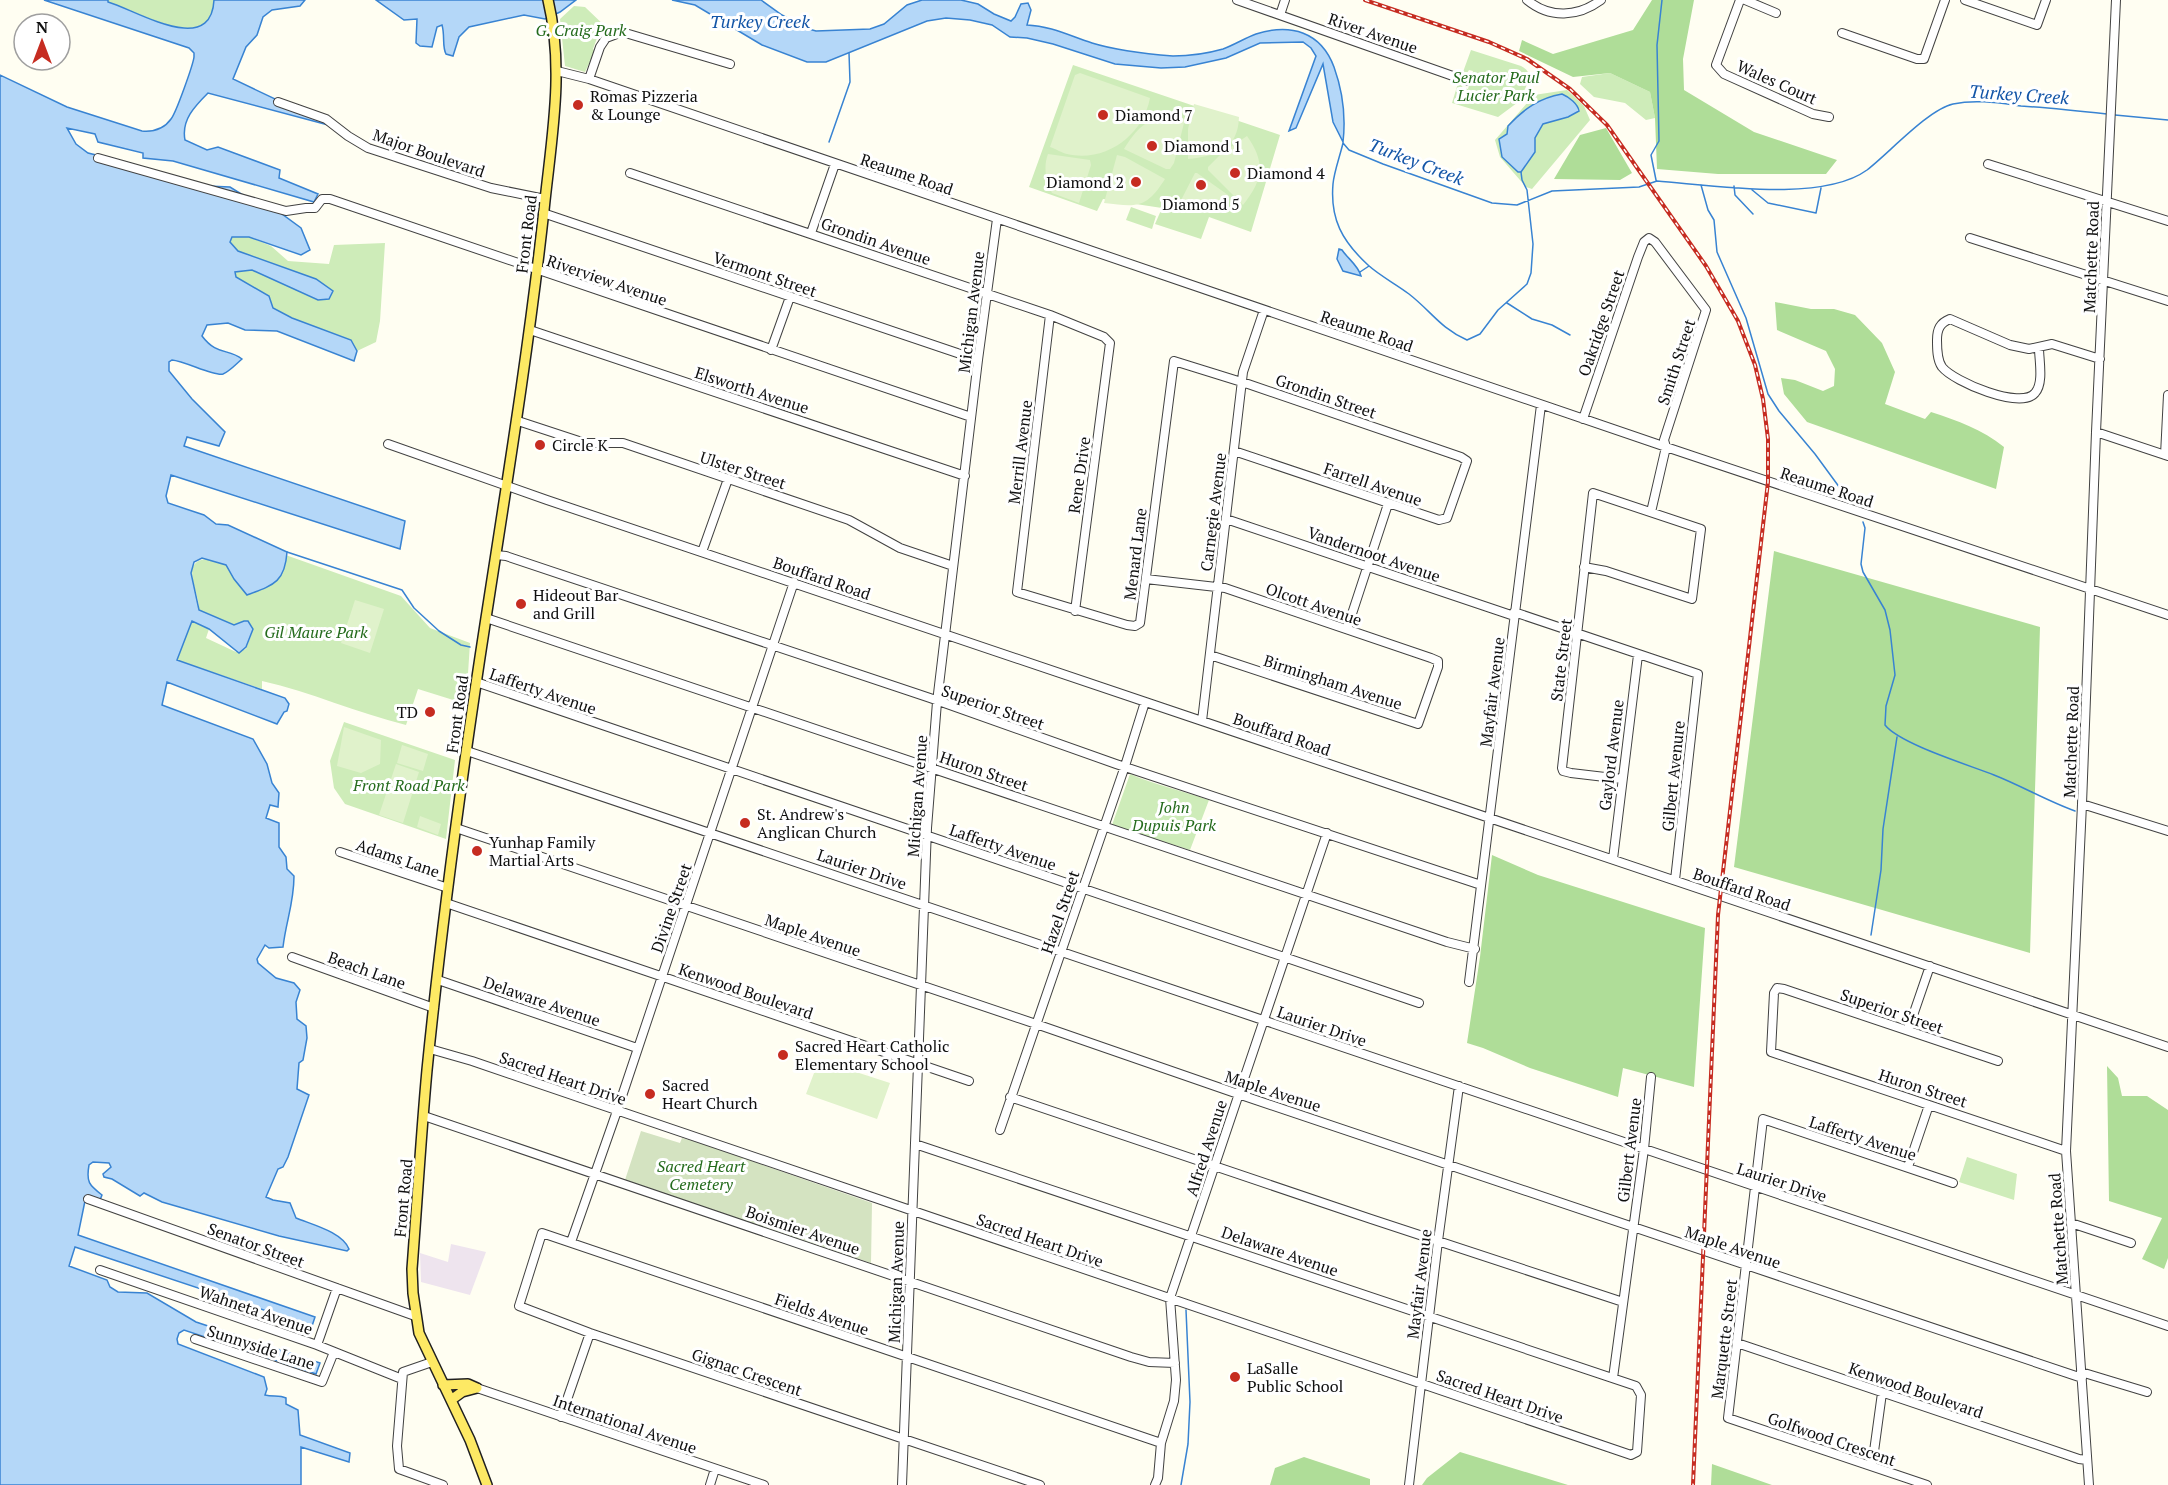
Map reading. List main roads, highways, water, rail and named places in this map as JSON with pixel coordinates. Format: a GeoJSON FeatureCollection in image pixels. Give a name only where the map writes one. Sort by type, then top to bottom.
{"type":"FeatureCollection","features":[{"type":"Feature","properties":{"kind":"main road"},"geometry":{"type":"LineString","coordinates":[[542,0],[551,23]]}},
{"type":"Feature","properties":{"kind":"main road"},"geometry":{"type":"LineString","coordinates":[[548,0],[551,23]]}},
{"type":"Feature","properties":{"kind":"main road","name":"Front Road"},"geometry":{"type":"LineString","coordinates":[[487,1485],[482,1467],[419,1333],[415,1316],[412,1269],[430,1049],[446,903],[486,618],[518,421],[555,122],[557,71],[551,23]]}},
{"type":"Feature","properties":{"kind":"main road"},"geometry":{"type":"LineString","coordinates":[[443,1385],[468,1384],[477,1388],[462,1392],[451,1400]]}},
{"type":"Feature","properties":{"kind":"water"},"geometry":{"type":"Polygon","coordinates":[[[44,0],[108,0],[108,2],[153,20],[170,26],[187,28],[200,26],[210,17],[214,0],[305,0],[300,6],[272,10],[263,17],[257,35],[246,47],[233,79],[332,126],[208,93],[190,114],[184,133],[185,140],[207,150],[218,147],[280,170],[279,178],[318,194],[314,202],[173,161],[143,158],[143,153],[98,142],[95,134],[67,128],[76,144],[88,153],[133,164],[183,185],[230,187],[251,200],[275,209],[301,228],[310,250],[301,255],[249,237],[232,237],[230,242],[238,251],[316,279],[333,291],[329,299],[318,300],[252,270],[235,272],[236,277],[269,296],[273,308],[292,318],[351,340],[357,351],[354,361],[277,331],[245,330],[228,323],[207,325],[202,336],[207,342],[242,359],[223,374],[178,361],[169,362],[169,371],[192,399],[225,432],[219,446],[187,437],[184,446],[405,521],[400,549],[171,475],[166,496],[168,503],[204,515],[216,524],[228,525],[287,552],[281,576],[271,585],[247,595],[226,565],[202,558],[194,562],[191,573],[199,610],[234,625],[248,621],[253,629],[246,647],[239,653],[209,629],[192,621],[177,660],[285,698],[289,704],[287,711],[277,724],[167,682],[162,705],[253,739],[267,764],[272,783],[279,793],[278,807],[270,805],[266,818],[279,823],[279,847],[286,857],[287,869],[294,876],[293,895],[283,947],[269,948],[265,945],[257,959],[258,963],[276,978],[294,983],[300,990],[296,1002],[297,1019],[306,1026],[307,1038],[303,1060],[299,1063],[297,1089],[309,1095],[288,1157],[283,1167],[278,1169],[266,1197],[290,1203],[296,1218],[334,1234],[349,1249],[347,1251],[279,1236],[162,1202],[144,1193],[140,1196],[112,1179],[104,1177],[103,1174],[111,1167],[109,1163],[93,1162],[89,1165],[88,1179],[91,1186],[102,1195],[100,1200],[86,1196],[78,1235],[315,1317],[312,1326],[75,1247],[69,1266],[107,1280],[110,1287],[118,1292],[147,1293],[196,1322],[320,1363],[316,1374],[184,1330],[179,1333],[177,1339],[178,1344],[264,1377],[267,1389],[265,1395],[286,1398],[286,1404],[298,1410],[300,1435],[350,1453],[349,1462],[301,1447],[301,1485],[0,1485],[0,75],[67,107],[142,131],[151,131],[165,125],[171,119],[194,57],[194,53],[189,48],[44,0]]]}},
{"type":"Feature","properties":{"kind":"water"},"geometry":{"type":"Polygon","coordinates":[[[376,0],[576,0],[560,12],[545,19],[524,15],[469,27],[459,37],[453,56],[446,54],[442,25],[437,27],[432,47],[420,46],[416,43],[417,19],[404,20],[376,0]]]}},
{"type":"Feature","properties":{"kind":"water","name":"Turkey Creek"},"geometry":{"type":"Polygon","coordinates":[[[672,0],[761,0],[805,28],[816,31],[870,29],[884,24],[907,5],[922,0],[961,0],[978,4],[1011,21],[1021,4],[1028,3],[1031,10],[1027,25],[1052,29],[1112,48],[1173,56],[1223,49],[1269,31],[1293,30],[1313,38],[1328,55],[1334,67],[1343,104],[1343,142],[1333,122],[1323,64],[1296,128],[1289,131],[1316,56],[1303,42],[1260,43],[1226,58],[1185,67],[1161,68],[1115,64],[1053,44],[1010,37],[992,25],[946,18],[927,21],[826,62],[807,62],[762,45],[695,5],[672,0]]]}},
{"type":"Feature","properties":{"kind":"water"},"geometry":{"type":"Polygon","coordinates":[[[1562,94],[1573,101],[1579,111],[1568,117],[1543,124],[1535,138],[1535,152],[1521,172],[1518,172],[1502,157],[1499,139],[1507,134],[1508,126],[1526,109],[1546,98],[1562,94]]]}},
{"type":"Feature","properties":{"kind":"water"},"geometry":{"type":"Polygon","coordinates":[[[1339,249],[1355,265],[1361,276],[1343,271],[1337,259],[1339,249]]]}},
{"type":"Feature","properties":{"kind":"waterway"},"geometry":{"type":"LineString","coordinates":[[1656,180],[1651,155],[1659,141],[1657,45],[1662,0]]}},
{"type":"Feature","properties":{"kind":"waterway"},"geometry":{"type":"LineString","coordinates":[[829,142],[850,82],[849,53]]}},
{"type":"Feature","properties":{"kind":"waterway","name":"Turkey Creek"},"geometry":{"type":"LineString","coordinates":[[1343,143],[1349,150],[1383,164],[1492,203],[1517,205],[1552,191],[1639,187],[1657,181],[1765,189],[1823,186],[1847,180],[1867,170],[1909,132],[1933,114],[1953,104],[1987,102],[2107,114]]}},
{"type":"Feature","properties":{"kind":"waterway","name":"Turkey Creek"},"geometry":{"type":"LineString","coordinates":[[2115,115],[2168,120]]}},
{"type":"Feature","properties":{"kind":"waterway"},"geometry":{"type":"LineString","coordinates":[[1343,143],[1334,179],[1333,197],[1336,219],[1345,238],[1373,269],[1417,300],[1443,325],[1467,340],[1480,334],[1498,310],[1527,284],[1531,273],[1533,244],[1527,190],[1521,172]]}},
{"type":"Feature","properties":{"kind":"waterway"},"geometry":{"type":"LineString","coordinates":[[1701,185],[1708,210],[1714,220],[1717,252],[1746,318],[1768,394],[1848,499]]}},
{"type":"Feature","properties":{"kind":"waterway"},"geometry":{"type":"LineString","coordinates":[[1734,186],[1735,195],[1753,214]]}},
{"type":"Feature","properties":{"kind":"waterway","name":"Turkey Creek"},"geometry":{"type":"LineString","coordinates":[[1751,189],[1768,203],[1816,213],[1821,188]]}},
{"type":"Feature","properties":{"kind":"waterway"},"geometry":{"type":"LineString","coordinates":[[1360,272],[1369,266]]}},
{"type":"Feature","properties":{"kind":"waterway"},"geometry":{"type":"LineString","coordinates":[[1507,303],[1532,319],[1552,325],[1570,335]]}},
{"type":"Feature","properties":{"kind":"waterway"},"geometry":{"type":"LineString","coordinates":[[1863,522],[1865,528],[1861,564],[1863,572],[1885,610],[1890,630],[1895,675],[1886,706],[1885,725],[1919,747],[2004,779],[2075,811]]}},
{"type":"Feature","properties":{"kind":"waterway"},"geometry":{"type":"LineString","coordinates":[[287,552],[402,590],[414,608],[439,631],[461,645],[470,647]]}},
{"type":"Feature","properties":{"kind":"waterway"},"geometry":{"type":"LineString","coordinates":[[1871,935],[1881,870],[1883,829],[1897,737]]}},
{"type":"Feature","properties":{"kind":"waterway"},"geometry":{"type":"LineString","coordinates":[[1181,1485],[1188,1444],[1190,1402],[1186,1310]]}},
{"type":"Feature","properties":{"kind":"railway"},"geometry":{"type":"LineString","coordinates":[[1365,0],[1489,42],[1527,59],[1570,89],[1607,125],[1706,266],[1738,321],[1755,365],[1763,399],[1768,439],[1768,482],[1718,915],[1693,1485]]}},
{"type":"Feature","properties":{"kind":"place","name":"Romas Pizzeria & Lounge"},"geometry":{"type":"Point","coordinates":[578,105]}},
{"type":"Feature","properties":{"kind":"place","name":"Diamond 7"},"geometry":{"type":"Point","coordinates":[1103,115]}},
{"type":"Feature","properties":{"kind":"place","name":"Diamond 1"},"geometry":{"type":"Point","coordinates":[1152,146]}},
{"type":"Feature","properties":{"kind":"place","name":"Diamond 4"},"geometry":{"type":"Point","coordinates":[1235,173]}},
{"type":"Feature","properties":{"kind":"place","name":"Diamond 2"},"geometry":{"type":"Point","coordinates":[1136,182]}},
{"type":"Feature","properties":{"kind":"place","name":"Diamond 5"},"geometry":{"type":"Point","coordinates":[1201,185]}},
{"type":"Feature","properties":{"kind":"place","name":"Circle K"},"geometry":{"type":"Point","coordinates":[540,445]}},
{"type":"Feature","properties":{"kind":"place","name":"Hideout Bar and Grill"},"geometry":{"type":"Point","coordinates":[521,604]}},
{"type":"Feature","properties":{"kind":"place","name":"TD"},"geometry":{"type":"Point","coordinates":[430,712]}},
{"type":"Feature","properties":{"kind":"place","name":"St. Andrew's Anglican Church"},"geometry":{"type":"Point","coordinates":[745,823]}},
{"type":"Feature","properties":{"kind":"place","name":"Yunhap Family Martial Arts"},"geometry":{"type":"Point","coordinates":[477,851]}},
{"type":"Feature","properties":{"kind":"place","name":"Sacred Heart Catholic Elementary School"},"geometry":{"type":"Point","coordinates":[783,1055]}},
{"type":"Feature","properties":{"kind":"place","name":"Sacred Heart Church"},"geometry":{"type":"Point","coordinates":[650,1094]}},
{"type":"Feature","properties":{"kind":"place","name":"LaSalle Public School"},"geometry":{"type":"Point","coordinates":[1235,1377]}},
{"type":"Feature","properties":{"kind":"park label","name":"G. Craig Park"},"geometry":{"type":"Point","coordinates":[581,30]}},
{"type":"Feature","properties":{"kind":"park label","name":"Senator Paul Lucier Park"},"geometry":{"type":"Point","coordinates":[1496,86]}},
{"type":"Feature","properties":{"kind":"park label","name":"Gil Maure Park"},"geometry":{"type":"Point","coordinates":[316,632]}},
{"type":"Feature","properties":{"kind":"park label","name":"Front Road Park"},"geometry":{"type":"Point","coordinates":[409,785]}},
{"type":"Feature","properties":{"kind":"park label","name":"John Dupuis Park"},"geometry":{"type":"Point","coordinates":[1174,816]}},
{"type":"Feature","properties":{"kind":"park label","name":"Sacred Heart Cemetery"},"geometry":{"type":"Point","coordinates":[701,1175]}}]}
